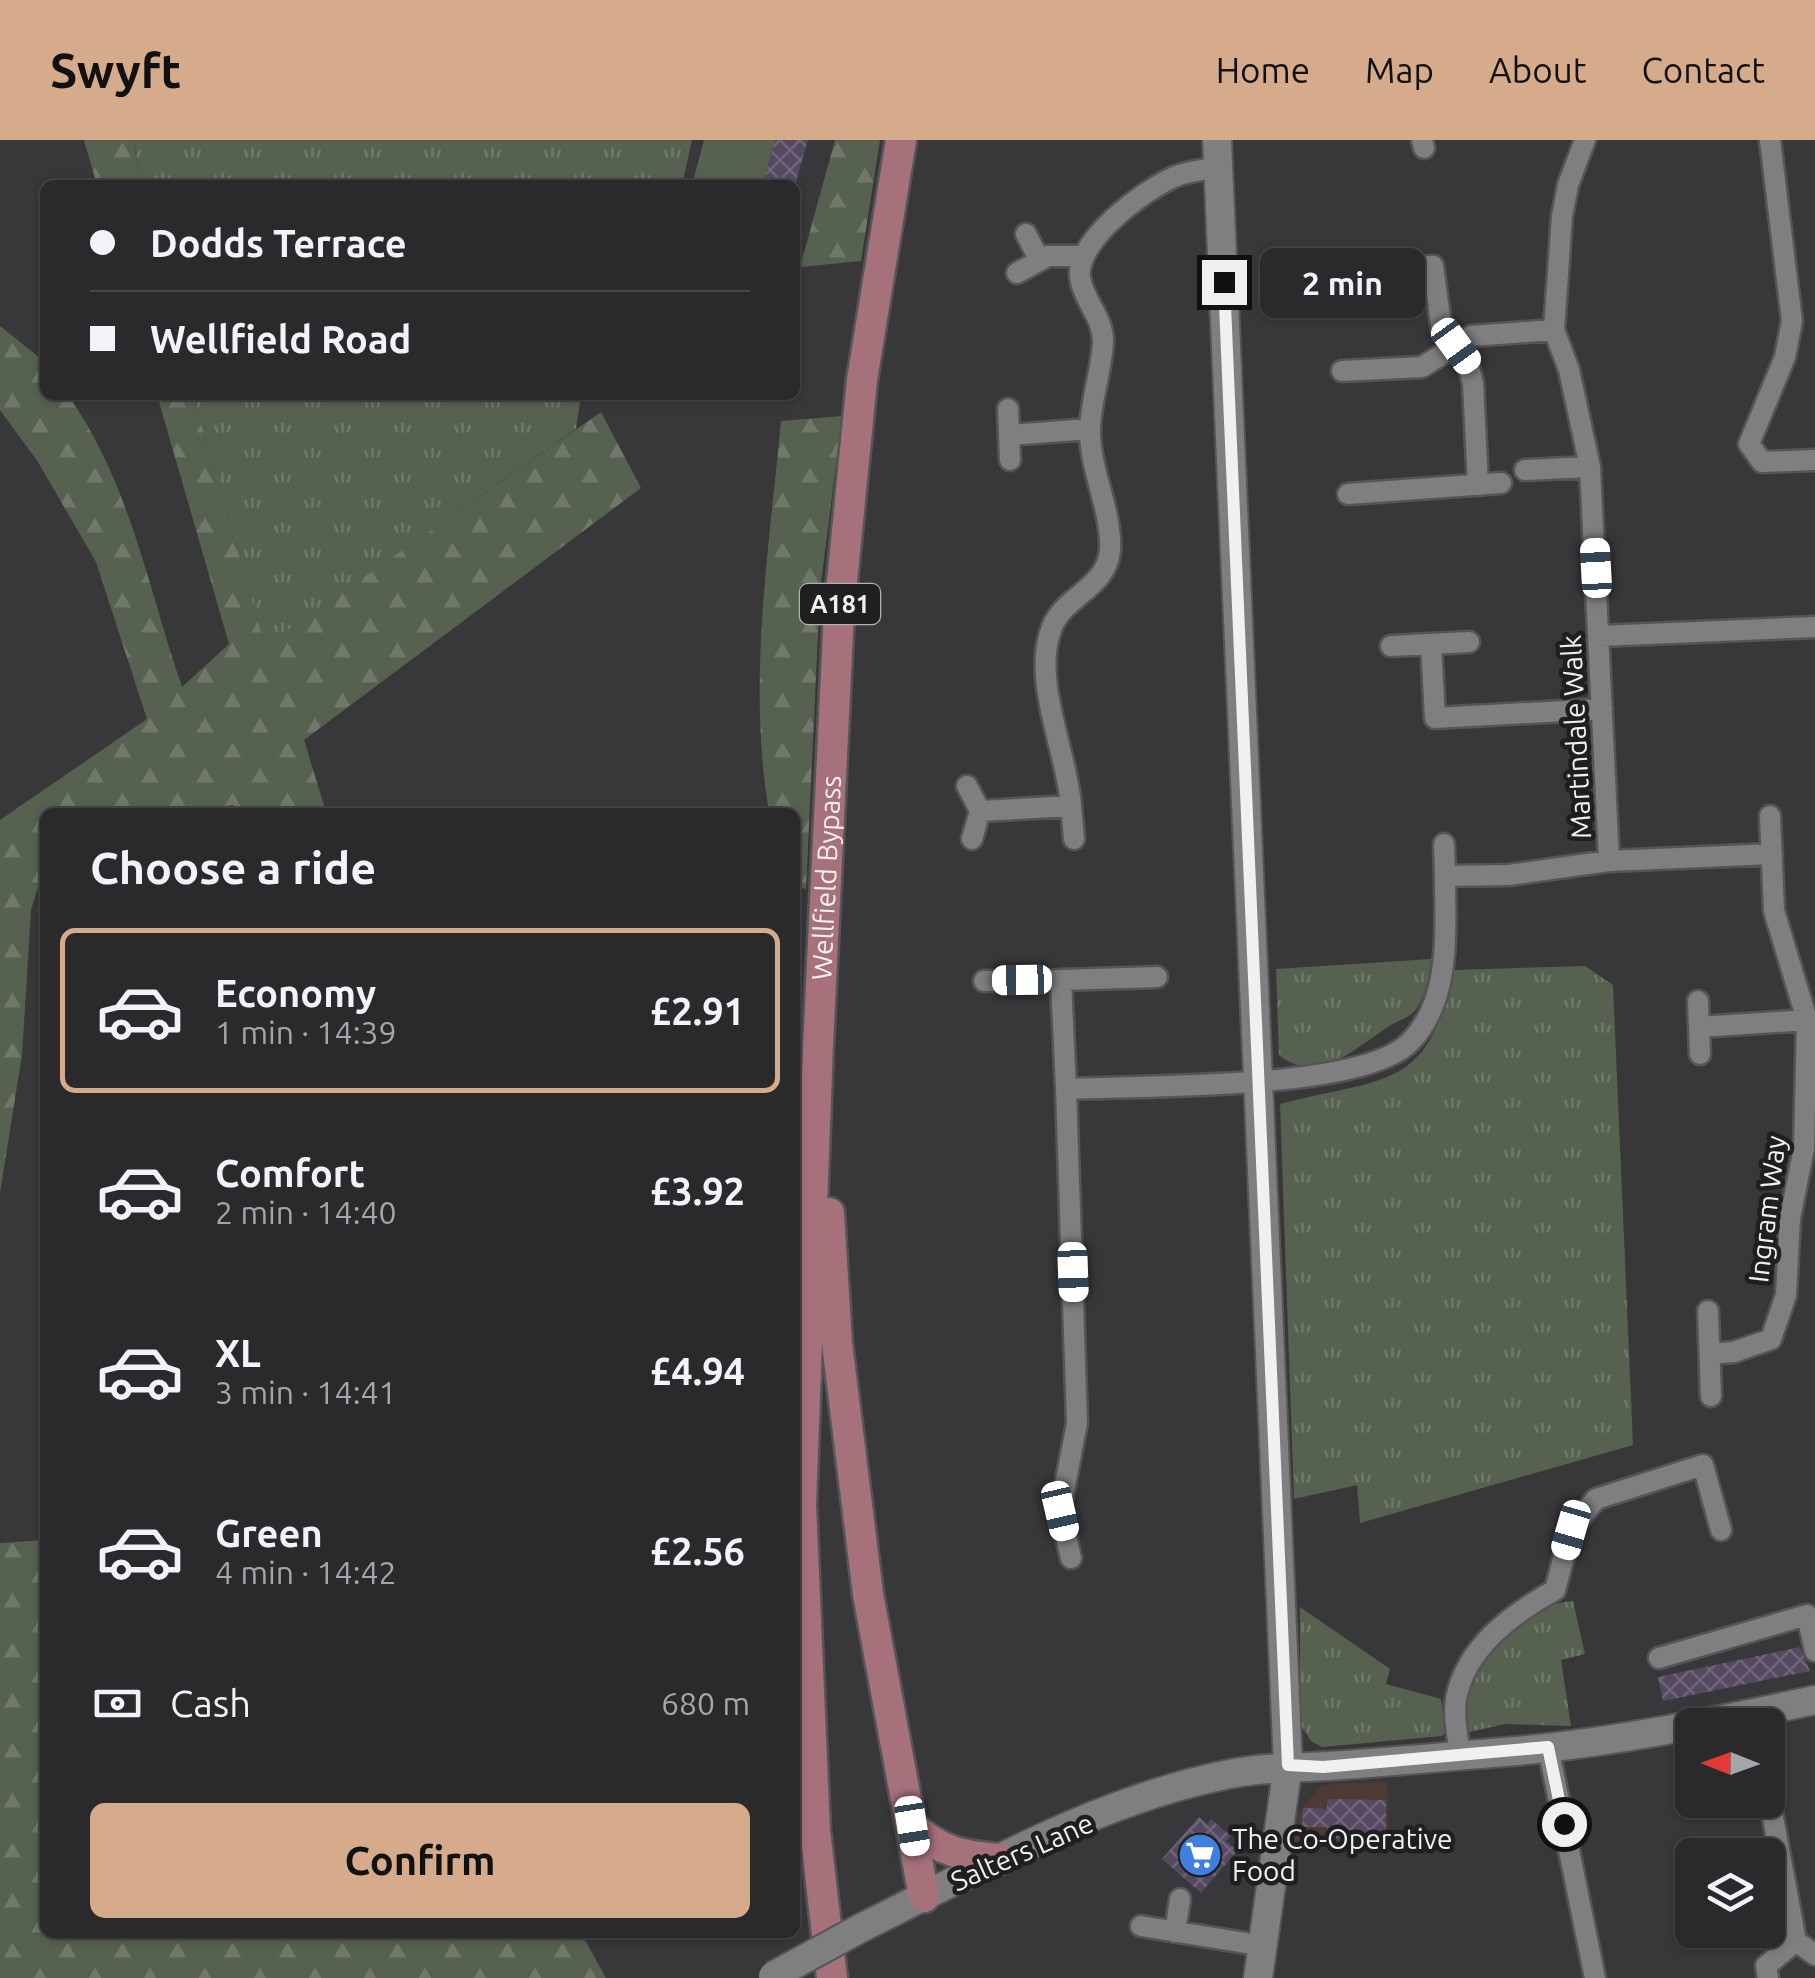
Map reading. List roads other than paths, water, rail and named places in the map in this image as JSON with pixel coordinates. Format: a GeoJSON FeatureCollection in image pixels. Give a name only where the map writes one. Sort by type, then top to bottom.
{"type":"FeatureCollection","features":[{"type":"Feature","properties":{"kind":"main road","name":"Wellfield Bypass"},"geometry":{"type":"LineString","coordinates":[[832,1978],[815,1830],[801,1505],[818,1045],[839,612],[862,380],[900,140]]}},
{"type":"Feature","properties":{"kind":"main road"},"geometry":{"type":"LineString","coordinates":[[818,1045],[837,1343],[868,1594],[924,1897]]}},
{"type":"Feature","properties":{"kind":"main road"},"geometry":{"type":"LineString","coordinates":[[912,1826],[931,1843],[957,1856],[1000,1859]]}},
{"type":"Feature","properties":{"kind":"street","name":"Martindale Walk"},"geometry":{"type":"LineString","coordinates":[[1586,140],[1568,185],[1562,216],[1554,330],[1569,370],[1590,467],[1609,861]]}},
{"type":"Feature","properties":{"kind":"street"},"geometry":{"type":"LineString","coordinates":[[1770,140],[1792,321],[1785,357],[1760,408],[1749,444],[1754,458],[1762,462],[1815,460]]}},
{"type":"Feature","properties":{"kind":"street"},"geometry":{"type":"LineString","coordinates":[[1074,840],[1048,654],[1059,612],[1100,578],[1110,550],[1090,430],[1103,342],[1098,318],[1083,289],[1081,256],[1100,231],[1156,188],[1218,154],[1288,1765],[1258,1978]]}},
{"type":"Feature","properties":{"kind":"street"},"geometry":{"type":"LineString","coordinates":[[1026,234],[1039,259]]}},
{"type":"Feature","properties":{"kind":"street"},"geometry":{"type":"LineString","coordinates":[[1017,273],[1039,259],[1081,256]]}},
{"type":"Feature","properties":{"kind":"street"},"geometry":{"type":"LineString","coordinates":[[1326,273],[1433,266],[1436,315],[1442,332],[1468,364],[1473,383],[1478,485]]}},
{"type":"Feature","properties":{"kind":"street"},"geometry":{"type":"LineString","coordinates":[[1342,371],[1422,366],[1472,336],[1554,330]]}},
{"type":"Feature","properties":{"kind":"street"},"geometry":{"type":"LineString","coordinates":[[1008,410],[1010,460]]}},
{"type":"Feature","properties":{"kind":"street"},"geometry":{"type":"LineString","coordinates":[[1010,435],[1090,430]]}},
{"type":"Feature","properties":{"kind":"street"},"geometry":{"type":"LineString","coordinates":[[1525,470],[1590,467]]}},
{"type":"Feature","properties":{"kind":"street"},"geometry":{"type":"LineString","coordinates":[[1348,494],[1501,483]]}},
{"type":"Feature","properties":{"kind":"street"},"geometry":{"type":"LineString","coordinates":[[1600,636],[1815,628]]}},
{"type":"Feature","properties":{"kind":"street"},"geometry":{"type":"LineString","coordinates":[[1392,646],[1469,642]]}},
{"type":"Feature","properties":{"kind":"street"},"geometry":{"type":"LineString","coordinates":[[1432,644],[1435,718],[1602,709]]}},
{"type":"Feature","properties":{"kind":"street"},"geometry":{"type":"LineString","coordinates":[[968,786],[980,811],[972,839]]}},
{"type":"Feature","properties":{"kind":"street"},"geometry":{"type":"LineString","coordinates":[[980,811],[1072,806]]}},
{"type":"Feature","properties":{"kind":"street","name":"Ingram Way"},"geometry":{"type":"LineString","coordinates":[[1710,1354],[1734,1352],[1772,1340],[1786,1294],[1790,1218],[1804,1148],[1807,1020],[1774,911],[1770,816]]}},
{"type":"Feature","properties":{"kind":"street"},"geometry":{"type":"LineString","coordinates":[[1066,1089],[1342,1073],[1374,1065],[1409,1042],[1440,982],[1444,844]]}},
{"type":"Feature","properties":{"kind":"street"},"geometry":{"type":"LineString","coordinates":[[1444,876],[1509,874],[1609,861],[1772,854]]}},
{"type":"Feature","properties":{"kind":"street"},"geometry":{"type":"LineString","coordinates":[[984,981],[1157,977]]}},
{"type":"Feature","properties":{"kind":"street"},"geometry":{"type":"LineString","coordinates":[[1062,980],[1077,1423],[1060,1511],[1071,1558]]}},
{"type":"Feature","properties":{"kind":"street"},"geometry":{"type":"LineString","coordinates":[[1698,1002],[1700,1054]]}},
{"type":"Feature","properties":{"kind":"street"},"geometry":{"type":"LineString","coordinates":[[1700,1028],[1807,1020]]}},
{"type":"Feature","properties":{"kind":"street"},"geometry":{"type":"LineString","coordinates":[[1708,1311],[1711,1396]]}},
{"type":"Feature","properties":{"kind":"street"},"geometry":{"type":"LineString","coordinates":[[1460,1755],[1456,1701],[1464,1676],[1492,1634],[1522,1608],[1556,1590],[1571,1530],[1596,1499],[1704,1465],[1721,1530]]}},
{"type":"Feature","properties":{"kind":"street"},"geometry":{"type":"LineString","coordinates":[[1660,1658],[1807,1615],[1815,1650]]}},
{"type":"Feature","properties":{"kind":"street","name":"Salters Lane"},"geometry":{"type":"LineString","coordinates":[[1785,1709],[1815,1700]]}},
{"type":"Feature","properties":{"kind":"street","name":"Salters Lane"},"geometry":{"type":"LineString","coordinates":[[772,1977],[860,1928],[1000,1859],[1178,1787],[1288,1765],[1323,1767],[1548,1747],[1675,1730]]}},
{"type":"Feature","properties":{"kind":"street"},"geometry":{"type":"LineString","coordinates":[[1548,1747],[1595,1978]]}},
{"type":"Feature","properties":{"kind":"street"},"geometry":{"type":"LineString","coordinates":[[1773,1818],[1796,1941],[1815,1954]]}},
{"type":"Feature","properties":{"kind":"street"},"geometry":{"type":"LineString","coordinates":[[1175,1932],[1180,1900]]}},
{"type":"Feature","properties":{"kind":"street"},"geometry":{"type":"LineString","coordinates":[[1140,1926],[1264,1946]]}},
{"type":"Feature","properties":{"kind":"street"},"geometry":{"type":"LineString","coordinates":[[1768,1978],[1766,1966],[1796,1941]]}},
{"type":"Feature","properties":{"kind":"place","name":"The Co-Operative Food"},"geometry":{"type":"Point","coordinates":[1200,1855]}}]}
